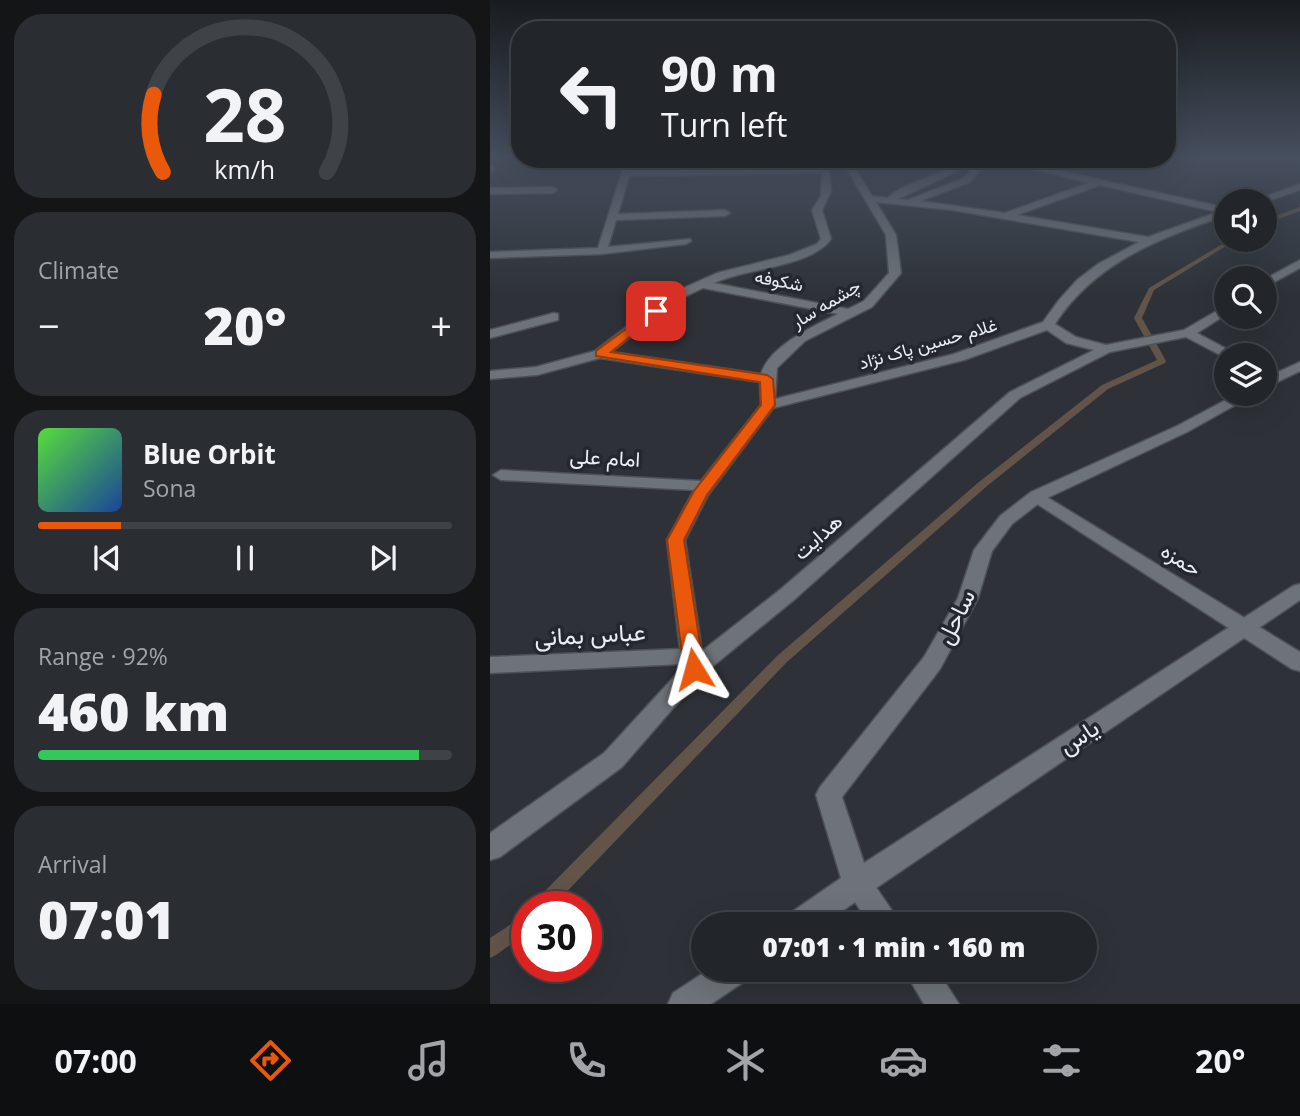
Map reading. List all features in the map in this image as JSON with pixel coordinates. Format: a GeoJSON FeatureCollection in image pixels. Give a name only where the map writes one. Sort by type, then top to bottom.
{"type":"FeatureCollection","features":[{"type":"Feature","properties":{"kind":"street"},"geometry":{"type":"LineString","coordinates":[[602,251],[618,203]]}},
{"type":"Feature","properties":{"kind":"street"},"geometry":{"type":"LineString","coordinates":[[490,375],[537,371],[600,354],[674,297],[720,275],[793,257],[821,246],[827,239],[817,210],[823,203]]}},
{"type":"Feature","properties":{"kind":"street","name":"چشمه سار"},"geometry":{"type":"LineString","coordinates":[[767,379],[770,367],[800,338],[868,304],[895,273],[891,235],[872,203]]}},
{"type":"Feature","properties":{"kind":"street"},"geometry":{"type":"LineString","coordinates":[[909,203],[1146,240]]}},
{"type":"Feature","properties":{"kind":"street"},"geometry":{"type":"LineString","coordinates":[[1005,216],[1042,203]]}},
{"type":"Feature","properties":{"kind":"street"},"geometry":{"type":"LineString","coordinates":[[1186,203],[1214,209]]}},
{"type":"Feature","properties":{"kind":"street"},"geometry":{"type":"LineString","coordinates":[[613,218],[725,212]]}},
{"type":"Feature","properties":{"kind":"street"},"geometry":{"type":"LineString","coordinates":[[1106,349],[1071,341],[1048,325],[1059,304],[1080,282],[1146,240],[1214,216]]}},
{"type":"Feature","properties":{"kind":"street"},"geometry":{"type":"LineString","coordinates":[[1048,237],[1060,225]]}},
{"type":"Feature","properties":{"kind":"street"},"geometry":{"type":"LineString","coordinates":[[490,255],[602,251],[687,241]]}},
{"type":"Feature","properties":{"kind":"street"},"geometry":{"type":"LineString","coordinates":[[1277,277],[1300,263]]}},
{"type":"Feature","properties":{"kind":"street","name":"شکوفه"},"geometry":{"type":"LineString","coordinates":[[702,284],[850,313]]}},
{"type":"Feature","properties":{"kind":"street","name":"هدایت"},"geometry":{"type":"LineString","coordinates":[[490,848],[613,760],[694,662],[788,594],[1015,395],[1106,349],[1183,334],[1214,316]]}},
{"type":"Feature","properties":{"kind":"street"},"geometry":{"type":"LineString","coordinates":[[490,334],[554,317]]}},
{"type":"Feature","properties":{"kind":"street","name":"غلام حسین پاک نژاد"},"geometry":{"type":"LineString","coordinates":[[768,405],[959,357],[1048,325]]}},
{"type":"Feature","properties":{"kind":"street"},"geometry":{"type":"LineString","coordinates":[[1183,334],[1214,348]]}},
{"type":"Feature","properties":{"kind":"street"},"geometry":{"type":"LineString","coordinates":[[600,354],[767,379],[768,405],[706,486],[676,540],[694,662]]}},
{"type":"Feature","properties":{"kind":"street"},"geometry":{"type":"LineString","coordinates":[[1277,375],[1300,366]]}},
{"type":"Feature","properties":{"kind":"street","name":"ساحل"},"geometry":{"type":"LineString","coordinates":[[857,883],[829,795],[932,663],[968,598],[983,550],[1006,520],[1037,496],[1225,406]]}},
{"type":"Feature","properties":{"kind":"street","name":"امام علی"},"geometry":{"type":"LineString","coordinates":[[501,475],[706,486]]}},
{"type":"Feature","properties":{"kind":"street","name":"حمزه"},"geometry":{"type":"LineString","coordinates":[[1037,496],[1300,663]]}},
{"type":"Feature","properties":{"kind":"street","name":"یاس"},"geometry":{"type":"LineString","coordinates":[[857,883],[1300,591]]}},
{"type":"Feature","properties":{"kind":"street","name":"عباس بمانی"},"geometry":{"type":"LineString","coordinates":[[490,665],[694,662]]}},
{"type":"Feature","properties":{"kind":"street"},"geometry":{"type":"LineString","coordinates":[[816,912],[857,883],[878,912]]}},
{"type":"Feature","properties":{"kind":"street"},"geometry":{"type":"LineString","coordinates":[[684,1004],[716,982]]}},
{"type":"Feature","properties":{"kind":"street"},"geometry":{"type":"LineString","coordinates":[[927,982],[943,1004]]}},
{"type":"Feature","properties":{"kind":"waterway"},"geometry":{"type":"LineString","coordinates":[[1277,218],[1300,209]]}},
{"type":"Feature","properties":{"kind":"waterway"},"geometry":{"type":"LineString","coordinates":[[557,891],[782,659],[983,484],[1105,387],[1162,361],[1138,318],[1151,289],[1214,251]]}},
{"type":"Feature","properties":{"kind":"waterway"},"geometry":{"type":"LineString","coordinates":[[490,949],[511,934]]}},
{"type":"Feature","properties":{"kind":"route"},"geometry":{"type":"LineString","coordinates":[[656,311],[600,354],[767,379],[768,405],[700,494],[676,540],[694,669]]}}]}
